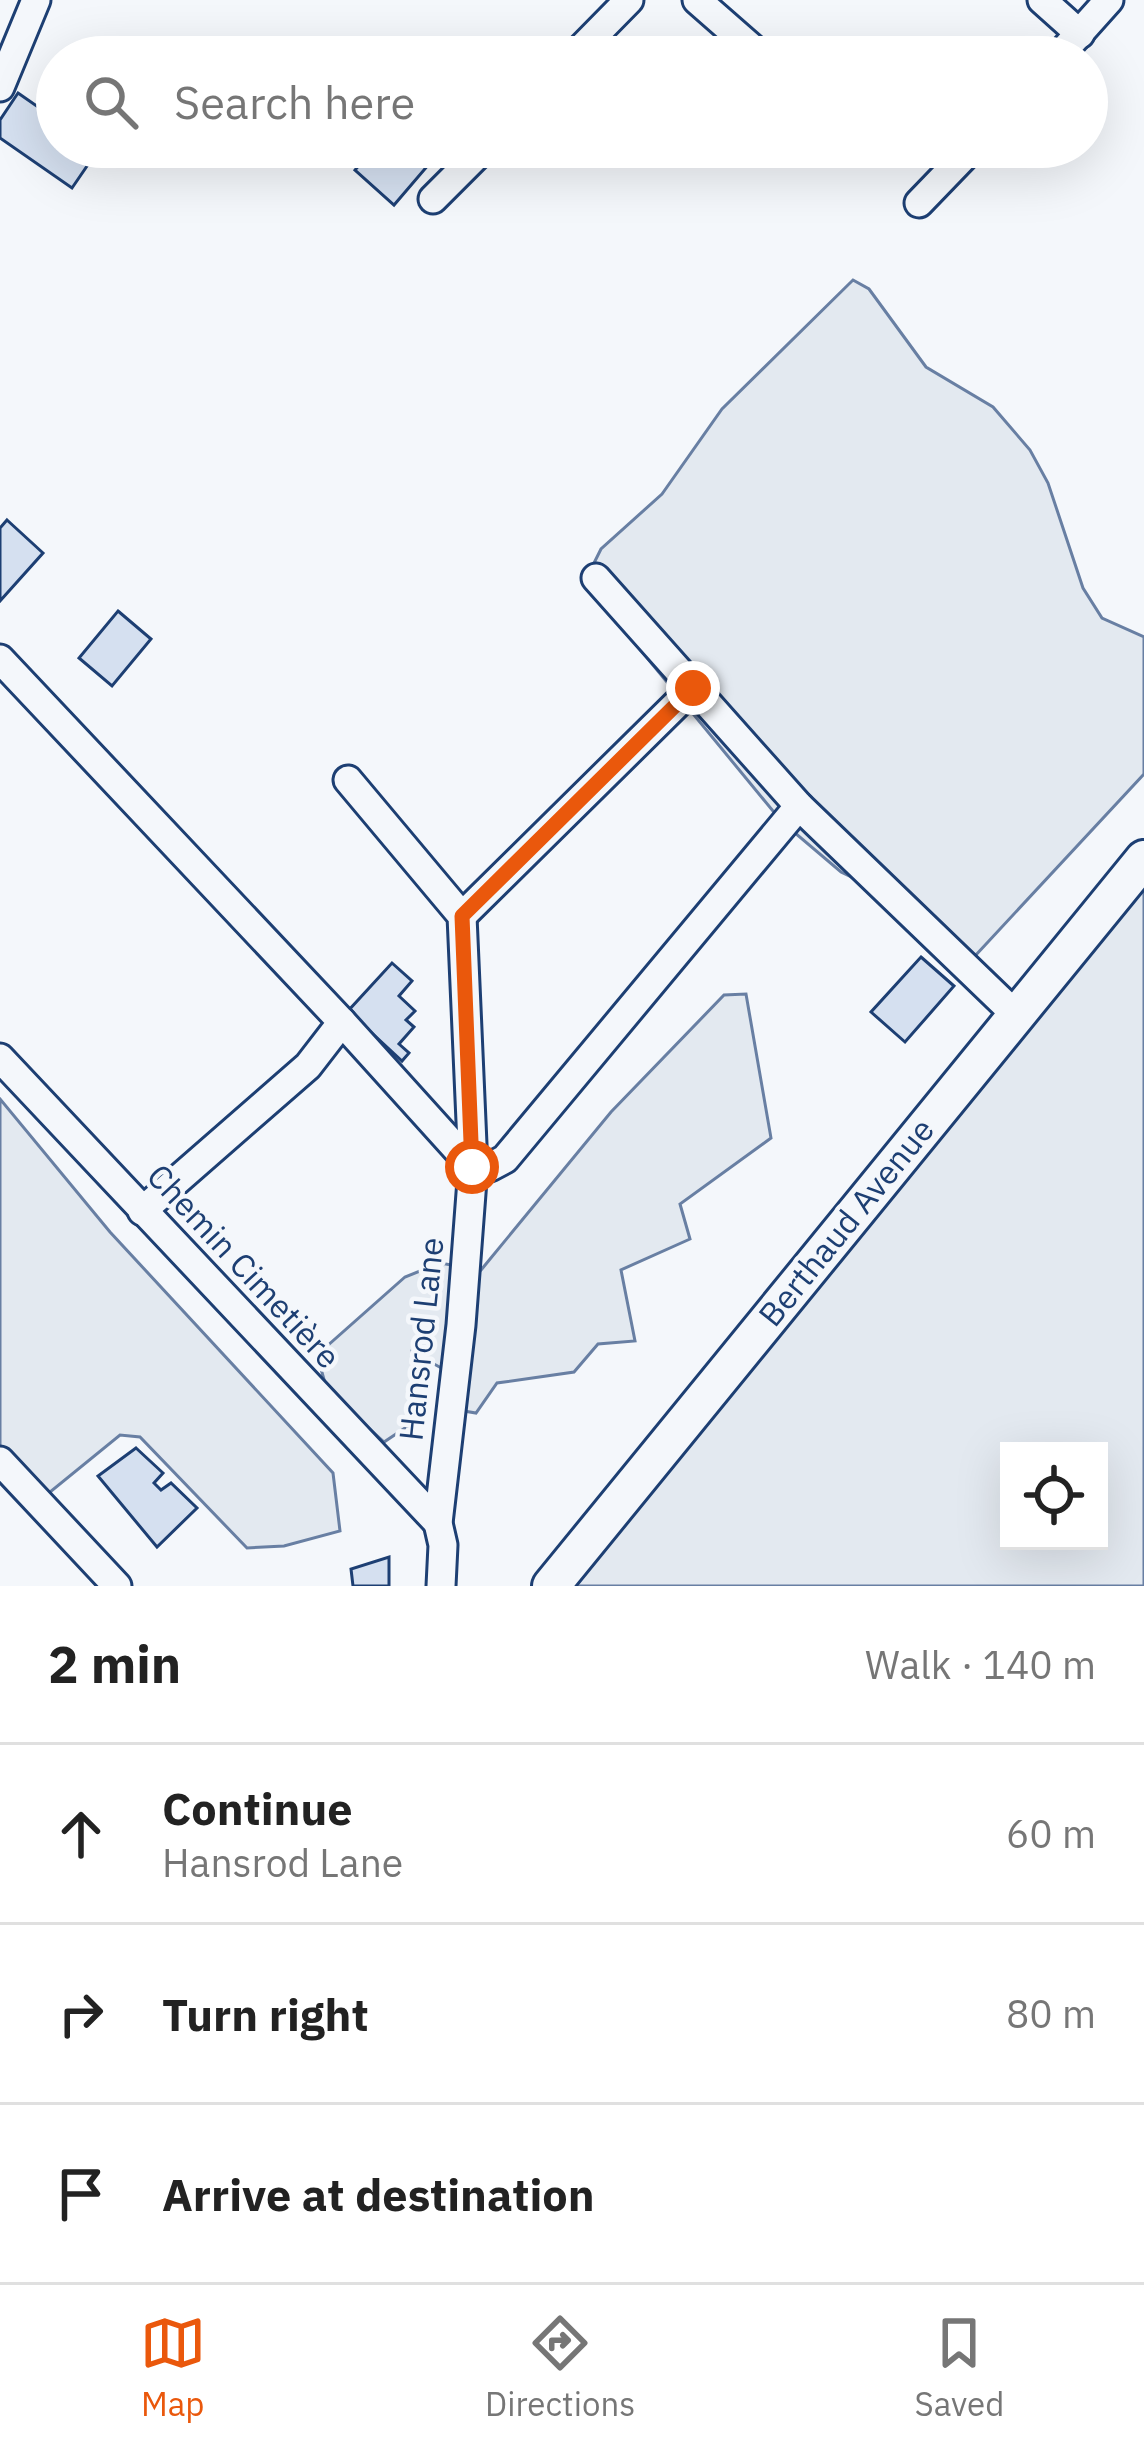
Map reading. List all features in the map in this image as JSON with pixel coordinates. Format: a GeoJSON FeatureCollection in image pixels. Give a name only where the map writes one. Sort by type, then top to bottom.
{"type":"FeatureCollection","features":[{"type":"Feature","properties":{"kind":"street"},"geometry":{"type":"LineString","coordinates":[[0,87],[36,0]]}},
{"type":"Feature","properties":{"kind":"street"},"geometry":{"type":"LineString","coordinates":[[594,36],[629,0]]}},
{"type":"Feature","properties":{"kind":"street"},"geometry":{"type":"LineString","coordinates":[[697,0],[738,36]]}},
{"type":"Feature","properties":{"kind":"street"},"geometry":{"type":"LineString","coordinates":[[1042,0],[1080,34],[1109,0]]}},
{"type":"Feature","properties":{"kind":"street"},"geometry":{"type":"LineString","coordinates":[[433,200],[464,168]]}},
{"type":"Feature","properties":{"kind":"street"},"geometry":{"type":"LineString","coordinates":[[919,203],[953,168]]}},
{"type":"Feature","properties":{"kind":"street"},"geometry":{"type":"LineString","coordinates":[[596,578],[799,806],[1015,1014]]}},
{"type":"Feature","properties":{"kind":"street"},"geometry":{"type":"LineString","coordinates":[[0,659],[472,1167],[490,1167],[506,1160],[799,806]]}},
{"type":"Feature","properties":{"kind":"street"},"geometry":{"type":"LineString","coordinates":[[348,780],[462,916],[693,688]]}},
{"type":"Feature","properties":{"kind":"street","name":"Berthaud Avenue"},"geometry":{"type":"LineString","coordinates":[[551,1586],[1144,860]]}},
{"type":"Feature","properties":{"kind":"street","name":"Hansrod Lane"},"geometry":{"type":"LineString","coordinates":[[441,1586],[443,1545],[438,1523],[472,1167],[462,916]]}},
{"type":"Feature","properties":{"kind":"street"},"geometry":{"type":"LineString","coordinates":[[142,1210],[308,1066],[342,1022]]}},
{"type":"Feature","properties":{"kind":"street","name":"Chemin Cimetière"},"geometry":{"type":"LineString","coordinates":[[0,1058],[438,1523]]}},
{"type":"Feature","properties":{"kind":"street"},"geometry":{"type":"LineString","coordinates":[[0,1461],[117,1586]]}},
{"type":"Feature","properties":{"kind":"shaded area"},"geometry":{"type":"Polygon","coordinates":[[[853,280],[869,289],[926,367],[993,407],[1030,450],[1048,483],[1083,588],[1102,618],[1144,637],[1144,774],[961,971],[895,898],[841,872],[782,822],[620,625],[592,567],[601,549],[662,494],[722,409],[853,280]]]}},
{"type":"Feature","properties":{"kind":"shaded area"},"geometry":{"type":"Polygon","coordinates":[[[1144,862],[1144,1586],[554,1586],[1144,862]]]}},
{"type":"Feature","properties":{"kind":"shaded area"},"geometry":{"type":"Polygon","coordinates":[[[746,994],[771,1138],[680,1204],[690,1239],[621,1270],[635,1341],[598,1344],[574,1372],[497,1383],[476,1413],[440,1407],[445,1370],[412,1352],[414,1422],[384,1442],[327,1390],[317,1355],[405,1277],[440,1263],[481,1270],[611,1112],[724,995],[746,994]]]}},
{"type":"Feature","properties":{"kind":"shaded area"},"geometry":{"type":"Polygon","coordinates":[[[0,1099],[110,1232],[333,1473],[340,1531],[284,1546],[247,1548],[140,1437],[120,1435],[44,1497],[0,1449],[0,1099]]]}},
{"type":"Feature","properties":{"kind":"building"},"geometry":{"type":"Polygon","coordinates":[[[18,93],[36,106],[36,163],[0,138],[0,120],[18,93]]]}},
{"type":"Feature","properties":{"kind":"building"},"geometry":{"type":"Polygon","coordinates":[[[43,168],[86,168],[72,188],[43,168]]]}},
{"type":"Feature","properties":{"kind":"building"},"geometry":{"type":"Polygon","coordinates":[[[357,168],[426,168],[394,205],[357,168]]]}},
{"type":"Feature","properties":{"kind":"building"},"geometry":{"type":"Polygon","coordinates":[[[7,520],[43,553],[0,601],[0,528],[7,520]]]}},
{"type":"Feature","properties":{"kind":"building"},"geometry":{"type":"Polygon","coordinates":[[[118,611],[151,639],[112,686],[79,658],[118,611]]]}},
{"type":"Feature","properties":{"kind":"building"},"geometry":{"type":"Polygon","coordinates":[[[921,957],[954,986],[905,1042],[871,1012],[921,957]]]}},
{"type":"Feature","properties":{"kind":"building"},"geometry":{"type":"Polygon","coordinates":[[[392,963],[412,981],[399,996],[415,1011],[406,1020],[414,1027],[399,1044],[409,1053],[402,1061],[348,1011],[392,963]]]}},
{"type":"Feature","properties":{"kind":"building"},"geometry":{"type":"Polygon","coordinates":[[[136,1448],[163,1473],[154,1483],[161,1490],[171,1483],[197,1508],[157,1547],[98,1476],[136,1448]]]}},
{"type":"Feature","properties":{"kind":"building"},"geometry":{"type":"Polygon","coordinates":[[[389,1557],[389,1586],[353,1586],[351,1569],[389,1557]]]}},
{"type":"Feature","properties":{"kind":"route"},"geometry":{"type":"LineString","coordinates":[[472,1167],[462,916],[693,688]]}}]}
